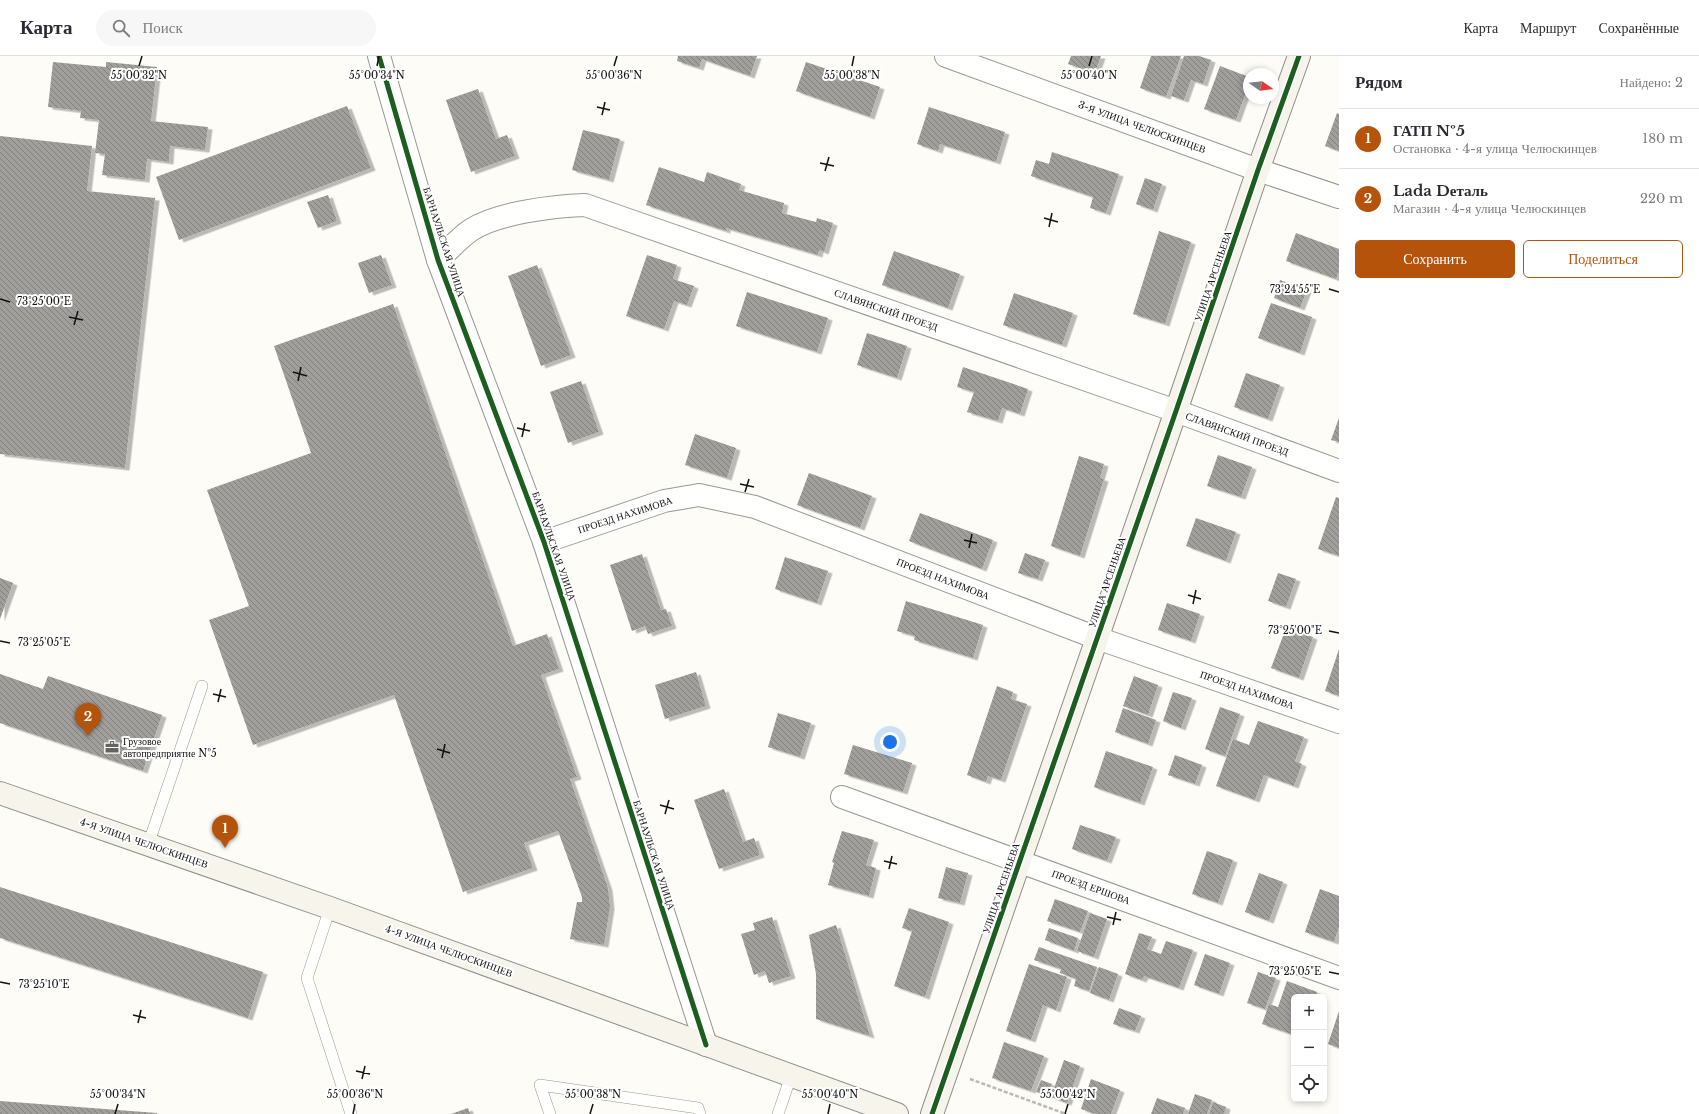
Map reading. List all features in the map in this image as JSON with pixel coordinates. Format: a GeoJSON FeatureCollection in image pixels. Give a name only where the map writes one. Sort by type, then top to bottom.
{"type":"FeatureCollection","features":[{"type":"Feature","properties":{"kind":"street","name":"БАРНАУЛЬСКАЯ УЛИЦА"},"geometry":{"type":"LineString","coordinates":[[379,56],[438,260],[544,542],[706,1045]]}},
{"type":"Feature","properties":{"kind":"street","name":"3-Я УЛИЦА ЧЕЛЮСКИНЦЕВ"},"geometry":{"type":"LineString","coordinates":[[946,56],[1258,170],[1339,197]]}},
{"type":"Feature","properties":{"kind":"street","name":"УЛИЦА АРСЕНЬЕВА"},"geometry":{"type":"LineString","coordinates":[[932,1114],[1176,412],[1258,170],[1299,56]]}},
{"type":"Feature","properties":{"kind":"street","name":"СЛАВЯНСКИЙ ПРОЕЗД"},"geometry":{"type":"LineString","coordinates":[[438,260],[470,231],[484,222],[554,206],[585,205],[1176,412],[1339,471]]}},
{"type":"Feature","properties":{"kind":"street","name":"ПРОЕЗД НАХИМОВА"},"geometry":{"type":"LineString","coordinates":[[544,542],[664,500],[699,495],[755,507],[1097,638],[1339,722]]}},
{"type":"Feature","properties":{"kind":"street","name":"4-Я УЛИЦА ЧЕЛЮСКИНЦЕВ"},"geometry":{"type":"LineString","coordinates":[[0,793],[330,908],[897,1114]]}},
{"type":"Feature","properties":{"kind":"street","name":"ПРОЕЗД ЕРШОВА"},"geometry":{"type":"LineString","coordinates":[[842,797],[1339,978]]}},
{"type":"Feature","properties":{"kind":"lane"},"geometry":{"type":"LineString","coordinates":[[148,845],[202,686]]}},
{"type":"Feature","properties":{"kind":"lane"},"geometry":{"type":"LineString","coordinates":[[330,908],[307,978],[352,1114]]}},
{"type":"Feature","properties":{"kind":"lane"},"geometry":{"type":"LineString","coordinates":[[778,1114],[791,1076]]}},
{"type":"Feature","properties":{"kind":"lane"},"geometry":{"type":"LineString","coordinates":[[550,1114],[540,1085],[698,1108],[700,1114]]}},
{"type":"Feature","properties":{"kind":"path"},"geometry":{"type":"LineString","coordinates":[[947,1071],[1066,1114]]}},
{"type":"Feature","properties":{"kind":"building"},"geometry":{"type":"Polygon","coordinates":[[[678,56],[757,56],[750,76],[702,59],[699,68],[677,61],[678,56]]]}},
{"type":"Feature","properties":{"kind":"building"},"geometry":{"type":"Polygon","coordinates":[[[1071,56],[1101,56],[1095,73],[1068,64],[1071,56]]]}},
{"type":"Feature","properties":{"kind":"building"},"geometry":{"type":"Polygon","coordinates":[[[1151,56],[1181,56],[1166,97],[1140,88],[1151,56]]]}},
{"type":"Feature","properties":{"kind":"building"},"geometry":{"type":"Polygon","coordinates":[[[1184,56],[1199,56],[1211,60],[1203,84],[1191,80],[1184,100],[1171,96],[1184,56]]]}},
{"type":"Feature","properties":{"kind":"building"},"geometry":{"type":"Polygon","coordinates":[[[53,62],[106,67],[106,62],[157,67],[151,121],[208,127],[205,150],[170,146],[169,162],[147,159],[145,180],[102,175],[105,154],[95,153],[99,120],[80,118],[81,111],[48,107],[53,62]]]}},
{"type":"Feature","properties":{"kind":"building"},"geometry":{"type":"Polygon","coordinates":[[[806,62],[880,87],[870,117],[796,91],[806,62]]]}},
{"type":"Feature","properties":{"kind":"building"},"geometry":{"type":"Polygon","coordinates":[[[1220,66],[1243,75],[1243,101],[1236,120],[1204,109],[1220,66]]]}},
{"type":"Feature","properties":{"kind":"building"},"geometry":{"type":"Polygon","coordinates":[[[478,89],[496,139],[507,135],[515,156],[471,172],[446,100],[478,89]]]}},
{"type":"Feature","properties":{"kind":"building"},"geometry":{"type":"Polygon","coordinates":[[[347,106],[371,168],[179,240],[156,177],[347,106]]]}},
{"type":"Feature","properties":{"kind":"building"},"geometry":{"type":"Polygon","coordinates":[[[929,107],[1005,132],[996,162],[940,144],[938,151],[917,144],[929,107]]]}},
{"type":"Feature","properties":{"kind":"building"},"geometry":{"type":"Polygon","coordinates":[[[1337,113],[1339,114],[1339,151],[1325,146],[1337,113]]]}},
{"type":"Feature","properties":{"kind":"building"},"geometry":{"type":"Polygon","coordinates":[[[583,130],[620,139],[609,180],[572,170],[583,130]]]}},
{"type":"Feature","properties":{"kind":"building"},"geometry":{"type":"Polygon","coordinates":[[[0,136],[92,146],[87,191],[155,198],[125,468],[0,454],[0,136]]]}},
{"type":"Feature","properties":{"kind":"building"},"geometry":{"type":"Polygon","coordinates":[[[1052,152],[1119,174],[1106,213],[1090,208],[1093,197],[1031,176],[1036,160],[1049,164],[1052,152]]]}},
{"type":"Feature","properties":{"kind":"building"},"geometry":{"type":"Polygon","coordinates":[[[659,167],[704,182],[707,172],[741,184],[739,190],[784,203],[782,213],[816,222],[817,218],[833,223],[824,252],[819,250],[818,255],[726,228],[726,231],[646,205],[659,167]]]}},
{"type":"Feature","properties":{"kind":"building"},"geometry":{"type":"Polygon","coordinates":[[[1145,178],[1162,184],[1153,210],[1136,204],[1145,178]]]}},
{"type":"Feature","properties":{"kind":"building"},"geometry":{"type":"Polygon","coordinates":[[[328,195],[337,221],[318,228],[307,202],[328,195]]]}},
{"type":"Feature","properties":{"kind":"building"},"geometry":{"type":"Polygon","coordinates":[[[1159,231],[1191,242],[1165,324],[1133,314],[1159,231]]]}},
{"type":"Feature","properties":{"kind":"building"},"geometry":{"type":"Polygon","coordinates":[[[1296,233],[1339,249],[1339,271],[1336,279],[1286,261],[1296,233]]]}},
{"type":"Feature","properties":{"kind":"building"},"geometry":{"type":"Polygon","coordinates":[[[894,251],[960,274],[948,308],[882,285],[894,251]]]}},
{"type":"Feature","properties":{"kind":"building"},"geometry":{"type":"Polygon","coordinates":[[[381,255],[392,285],[369,293],[358,263],[381,255]]]}},
{"type":"Feature","properties":{"kind":"building"},"geometry":{"type":"Polygon","coordinates":[[[647,255],[677,265],[673,279],[694,286],[687,305],[674,301],[664,329],[626,316],[647,255]]]}},
{"type":"Feature","properties":{"kind":"building"},"geometry":{"type":"Polygon","coordinates":[[[537,265],[571,355],[541,366],[508,276],[537,265]]]}},
{"type":"Feature","properties":{"kind":"building"},"geometry":{"type":"Polygon","coordinates":[[[1280,280],[1307,290],[1300,308],[1274,298],[1280,280]]]}},
{"type":"Feature","properties":{"kind":"building"},"geometry":{"type":"Polygon","coordinates":[[[747,292],[828,318],[817,352],[736,326],[747,292]]]}},
{"type":"Feature","properties":{"kind":"building"},"geometry":{"type":"Polygon","coordinates":[[[1014,293],[1073,313],[1062,345],[1003,325],[1014,293]]]}},
{"type":"Feature","properties":{"kind":"building"},"geometry":{"type":"Polygon","coordinates":[[[1271,303],[1312,317],[1300,353],[1258,338],[1271,303]]]}},
{"type":"Feature","properties":{"kind":"building"},"geometry":{"type":"Polygon","coordinates":[[[393,304],[513,646],[547,634],[559,669],[541,675],[577,777],[570,779],[608,888],[610,907],[604,945],[570,939],[577,902],[582,902],[582,897],[558,831],[524,843],[533,868],[463,892],[394,695],[253,745],[209,620],[249,606],[207,490],[311,453],[274,346],[393,304]]]}},
{"type":"Feature","properties":{"kind":"building"},"geometry":{"type":"Polygon","coordinates":[[[867,333],[907,346],[897,378],[857,365],[867,333]]]}},
{"type":"Feature","properties":{"kind":"building"},"geometry":{"type":"Polygon","coordinates":[[[963,367],[1028,389],[1020,414],[1002,408],[998,421],[967,412],[974,392],[957,387],[963,367]]]}},
{"type":"Feature","properties":{"kind":"building"},"geometry":{"type":"Polygon","coordinates":[[[1246,373],[1280,385],[1268,419],[1234,407],[1246,373]]]}},
{"type":"Feature","properties":{"kind":"building"},"geometry":{"type":"Polygon","coordinates":[[[581,381],[599,432],[568,443],[550,392],[581,381]]]}},
{"type":"Feature","properties":{"kind":"building"},"geometry":{"type":"Polygon","coordinates":[[[1339,418],[1339,442],[1331,440],[1339,418]]]}},
{"type":"Feature","properties":{"kind":"building"},"geometry":{"type":"Polygon","coordinates":[[[695,434],[736,448],[727,478],[685,465],[695,434]]]}},
{"type":"Feature","properties":{"kind":"building"},"geometry":{"type":"Polygon","coordinates":[[[1218,455],[1252,467],[1241,497],[1207,486],[1218,455]]]}},
{"type":"Feature","properties":{"kind":"building"},"geometry":{"type":"Polygon","coordinates":[[[1079,456],[1104,464],[1100,478],[1104,479],[1080,556],[1051,546],[1079,456]]]}},
{"type":"Feature","properties":{"kind":"building"},"geometry":{"type":"Polygon","coordinates":[[[809,473],[872,496],[860,528],[797,505],[809,473]]]}},
{"type":"Feature","properties":{"kind":"building"},"geometry":{"type":"Polygon","coordinates":[[[1336,497],[1339,498],[1339,556],[1318,549],[1336,497]]]}},
{"type":"Feature","properties":{"kind":"building"},"geometry":{"type":"Polygon","coordinates":[[[920,513],[993,540],[982,569],[909,541],[920,513]]]}},
{"type":"Feature","properties":{"kind":"building"},"geometry":{"type":"Polygon","coordinates":[[[1196,518],[1236,532],[1226,561],[1186,546],[1196,518]]]}},
{"type":"Feature","properties":{"kind":"building"},"geometry":{"type":"Polygon","coordinates":[[[1025,553],[1045,560],[1038,579],[1018,573],[1025,553]]]}},
{"type":"Feature","properties":{"kind":"building"},"geometry":{"type":"Polygon","coordinates":[[[642,554],[661,610],[666,609],[672,626],[648,634],[645,626],[632,631],[610,565],[642,554]]]}},
{"type":"Feature","properties":{"kind":"building"},"geometry":{"type":"Polygon","coordinates":[[[785,557],[828,571],[817,603],[775,589],[785,557]]]}},
{"type":"Feature","properties":{"kind":"building"},"geometry":{"type":"Polygon","coordinates":[[[1278,573],[1296,579],[1286,607],[1268,601],[1278,573]]]}},
{"type":"Feature","properties":{"kind":"building"},"geometry":{"type":"Polygon","coordinates":[[[0,578],[13,583],[0,619],[0,578]]]}},
{"type":"Feature","properties":{"kind":"building"},"geometry":{"type":"Polygon","coordinates":[[[906,601],[983,625],[973,658],[914,640],[915,636],[897,631],[906,601]]]}},
{"type":"Feature","properties":{"kind":"building"},"geometry":{"type":"Polygon","coordinates":[[[1167,603],[1200,614],[1191,641],[1158,630],[1167,603]]]}},
{"type":"Feature","properties":{"kind":"building"},"geometry":{"type":"Polygon","coordinates":[[[1286,628],[1313,637],[1299,678],[1271,668],[1286,628]]]}},
{"type":"Feature","properties":{"kind":"building"},"geometry":{"type":"Polygon","coordinates":[[[1339,649],[1339,696],[1325,691],[1339,649]]]}},
{"type":"Feature","properties":{"kind":"building"},"geometry":{"type":"Polygon","coordinates":[[[696,672],[706,706],[665,719],[655,685],[696,672]]]}},
{"type":"Feature","properties":{"kind":"building","name":"Грузовое автопредприятие №5"},"geometry":{"type":"Polygon","coordinates":[[[0,674],[43,689],[48,676],[162,715],[143,771],[0,723],[0,674]]]}},
{"type":"Feature","properties":{"kind":"building"},"geometry":{"type":"Polygon","coordinates":[[[1134,676],[1158,685],[1148,715],[1123,706],[1134,676]]]}},
{"type":"Feature","properties":{"kind":"building"},"geometry":{"type":"Polygon","coordinates":[[[997,686],[1013,692],[1011,699],[1027,704],[1001,780],[988,776],[986,782],[967,775],[997,686]]]}},
{"type":"Feature","properties":{"kind":"building"},"geometry":{"type":"Polygon","coordinates":[[[1173,692],[1192,698],[1181,728],[1163,721],[1173,692]]]}},
{"type":"Feature","properties":{"kind":"building"},"geometry":{"type":"Polygon","coordinates":[[[1220,707],[1240,714],[1225,756],[1205,749],[1220,707]]]}},
{"type":"Feature","properties":{"kind":"building"},"geometry":{"type":"Polygon","coordinates":[[[1123,708],[1156,720],[1148,744],[1115,732],[1123,708]]]}},
{"type":"Feature","properties":{"kind":"building"},"geometry":{"type":"Polygon","coordinates":[[[778,713],[811,723],[800,757],[768,747],[778,713]]]}},
{"type":"Feature","properties":{"kind":"building"},"geometry":{"type":"Polygon","coordinates":[[[1258,721],[1304,737],[1295,761],[1302,764],[1294,786],[1264,775],[1255,800],[1216,786],[1233,739],[1249,745],[1258,721]]]}},
{"type":"Feature","properties":{"kind":"building"},"geometry":{"type":"Polygon","coordinates":[[[853,745],[912,763],[903,792],[844,774],[853,745]]]}},
{"type":"Feature","properties":{"kind":"building"},"geometry":{"type":"Polygon","coordinates":[[[1106,751],[1153,767],[1140,803],[1094,787],[1106,751]]]}},
{"type":"Feature","properties":{"kind":"building"},"geometry":{"type":"Polygon","coordinates":[[[1175,755],[1202,765],[1195,784],[1168,775],[1175,755]]]}},
{"type":"Feature","properties":{"kind":"building"},"geometry":{"type":"Polygon","coordinates":[[[724,789],[743,842],[754,838],[760,855],[719,869],[694,800],[724,789]]]}},
{"type":"Feature","properties":{"kind":"building"},"geometry":{"type":"Polygon","coordinates":[[[1080,825],[1116,837],[1107,861],[1072,849],[1080,825]]]}},
{"type":"Feature","properties":{"kind":"building"},"geometry":{"type":"Polygon","coordinates":[[[842,831],[874,840],[866,865],[876,868],[869,896],[828,885],[834,863],[832,862],[842,831]]]}},
{"type":"Feature","properties":{"kind":"building"},"geometry":{"type":"Polygon","coordinates":[[[1207,851],[1233,860],[1218,903],[1192,894],[1207,851]]]}},
{"type":"Feature","properties":{"kind":"building"},"geometry":{"type":"Polygon","coordinates":[[[946,867],[968,873],[960,903],[938,898],[946,867]]]}},
{"type":"Feature","properties":{"kind":"building"},"geometry":{"type":"Polygon","coordinates":[[[1259,873],[1283,882],[1269,921],[1245,912],[1259,873]]]}},
{"type":"Feature","properties":{"kind":"building"},"geometry":{"type":"Polygon","coordinates":[[[0,887],[263,972],[248,1018],[0,938],[0,887]]]}},
{"type":"Feature","properties":{"kind":"building"},"geometry":{"type":"Polygon","coordinates":[[[1320,889],[1339,896],[1339,927],[1334,942],[1305,932],[1320,889]]]}},
{"type":"Feature","properties":{"kind":"building"},"geometry":{"type":"Polygon","coordinates":[[[1055,899],[1088,911],[1080,932],[1047,921],[1055,899]]]}},
{"type":"Feature","properties":{"kind":"building"},"geometry":{"type":"Polygon","coordinates":[[[909,908],[949,922],[925,997],[894,986],[912,931],[902,928],[909,908]]]}},
{"type":"Feature","properties":{"kind":"building"},"geometry":{"type":"Polygon","coordinates":[[[1090,913],[1107,919],[1094,957],[1077,951],[1090,913]]]}},
{"type":"Feature","properties":{"kind":"building"},"geometry":{"type":"Polygon","coordinates":[[[772,917],[791,976],[769,983],[765,971],[754,975],[741,934],[755,930],[753,923],[772,917]]]}},
{"type":"Feature","properties":{"kind":"building"},"geometry":{"type":"Polygon","coordinates":[[[836,925],[870,1036],[816,1019],[816,974],[809,935],[836,925]]]}},
{"type":"Feature","properties":{"kind":"building"},"geometry":{"type":"Polygon","coordinates":[[[1049,928],[1078,938],[1074,951],[1045,940],[1049,928]]]}},
{"type":"Feature","properties":{"kind":"building"},"geometry":{"type":"Polygon","coordinates":[[[1139,933],[1152,937],[1147,949],[1161,954],[1166,941],[1193,950],[1179,988],[1144,976],[1142,980],[1125,974],[1139,933]]]}},
{"type":"Feature","properties":{"kind":"building"},"geometry":{"type":"Polygon","coordinates":[[[1039,947],[1097,967],[1089,991],[1074,986],[1076,979],[1060,973],[1061,969],[1034,960],[1039,947]]]}},
{"type":"Feature","properties":{"kind":"building"},"geometry":{"type":"Polygon","coordinates":[[[1205,954],[1230,963],[1219,994],[1194,985],[1205,954]]]}},
{"type":"Feature","properties":{"kind":"building"},"geometry":{"type":"Polygon","coordinates":[[[1029,964],[1067,977],[1056,1010],[1043,1005],[1031,1040],[1006,1031],[1029,964]]]}},
{"type":"Feature","properties":{"kind":"building"},"geometry":{"type":"Polygon","coordinates":[[[1099,967],[1118,974],[1109,1000],[1090,993],[1099,967]]]}},
{"type":"Feature","properties":{"kind":"building"},"geometry":{"type":"Polygon","coordinates":[[[1258,972],[1276,978],[1265,1009],[1247,1003],[1258,972]]]}},
{"type":"Feature","properties":{"kind":"building"},"geometry":{"type":"Polygon","coordinates":[[[1287,981],[1317,992],[1316,994],[1291,994],[1291,1034],[1262,1024],[1269,1004],[1278,1007],[1287,981]]]}},
{"type":"Feature","properties":{"kind":"building"},"geometry":{"type":"Polygon","coordinates":[[[1119,1008],[1141,1016],[1135,1031],[1113,1024],[1119,1008]]]}},
{"type":"Feature","properties":{"kind":"building"},"geometry":{"type":"Polygon","coordinates":[[[1339,1011],[1339,1048],[1328,1044],[1339,1011]]]}},
{"type":"Feature","properties":{"kind":"building"},"geometry":{"type":"Polygon","coordinates":[[[1004,1042],[1044,1056],[1031,1091],[992,1078],[1004,1042]]]}},
{"type":"Feature","properties":{"kind":"building"},"geometry":{"type":"Polygon","coordinates":[[[1064,1060],[1080,1066],[1067,1103],[1051,1097],[1064,1060]]]}},
{"type":"Feature","properties":{"kind":"building"},"geometry":{"type":"Polygon","coordinates":[[[1091,1079],[1120,1090],[1111,1114],[1095,1114],[1081,1109],[1091,1079]]]}},
{"type":"Feature","properties":{"kind":"building"},"geometry":{"type":"Polygon","coordinates":[[[1041,1080],[1052,1084],[1048,1096],[1036,1092],[1041,1080]]]}},
{"type":"Feature","properties":{"kind":"building"},"geometry":{"type":"Polygon","coordinates":[[[1195,1094],[1212,1100],[1207,1114],[1188,1114],[1195,1094]]]}},
{"type":"Feature","properties":{"kind":"building"},"geometry":{"type":"Polygon","coordinates":[[[1157,1098],[1185,1108],[1183,1114],[1151,1114],[1157,1098]]]}},
{"type":"Feature","properties":{"kind":"building"},"geometry":{"type":"Polygon","coordinates":[[[0,1101],[157,1113],[157,1114],[0,1114],[0,1101]]]}},
{"type":"Feature","properties":{"kind":"building"},"geometry":{"type":"Polygon","coordinates":[[[1213,1102],[1226,1107],[1224,1114],[1209,1114],[1213,1102]]]}},
{"type":"Feature","properties":{"kind":"building"},"geometry":{"type":"Polygon","coordinates":[[[468,1108],[470,1114],[451,1114],[468,1108]]]}},
{"type":"Feature","properties":{"kind":"cycle path"},"geometry":{"type":"LineString","coordinates":[[379,56],[438,260],[544,542],[706,1045]]}},
{"type":"Feature","properties":{"kind":"cycle path"},"geometry":{"type":"LineString","coordinates":[[932,1114],[1258,170],[1299,56]]}},
{"type":"Feature","properties":{"kind":"place","name":"Lada Dеталь"},"geometry":{"type":"Point","coordinates":[88,736]}},
{"type":"Feature","properties":{"kind":"place","name":"Грузовое автопредприятие №5"},"geometry":{"type":"Point","coordinates":[112,747]}},
{"type":"Feature","properties":{"kind":"place","name":"ГАТП №5"},"geometry":{"type":"Point","coordinates":[225,848]}}]}
